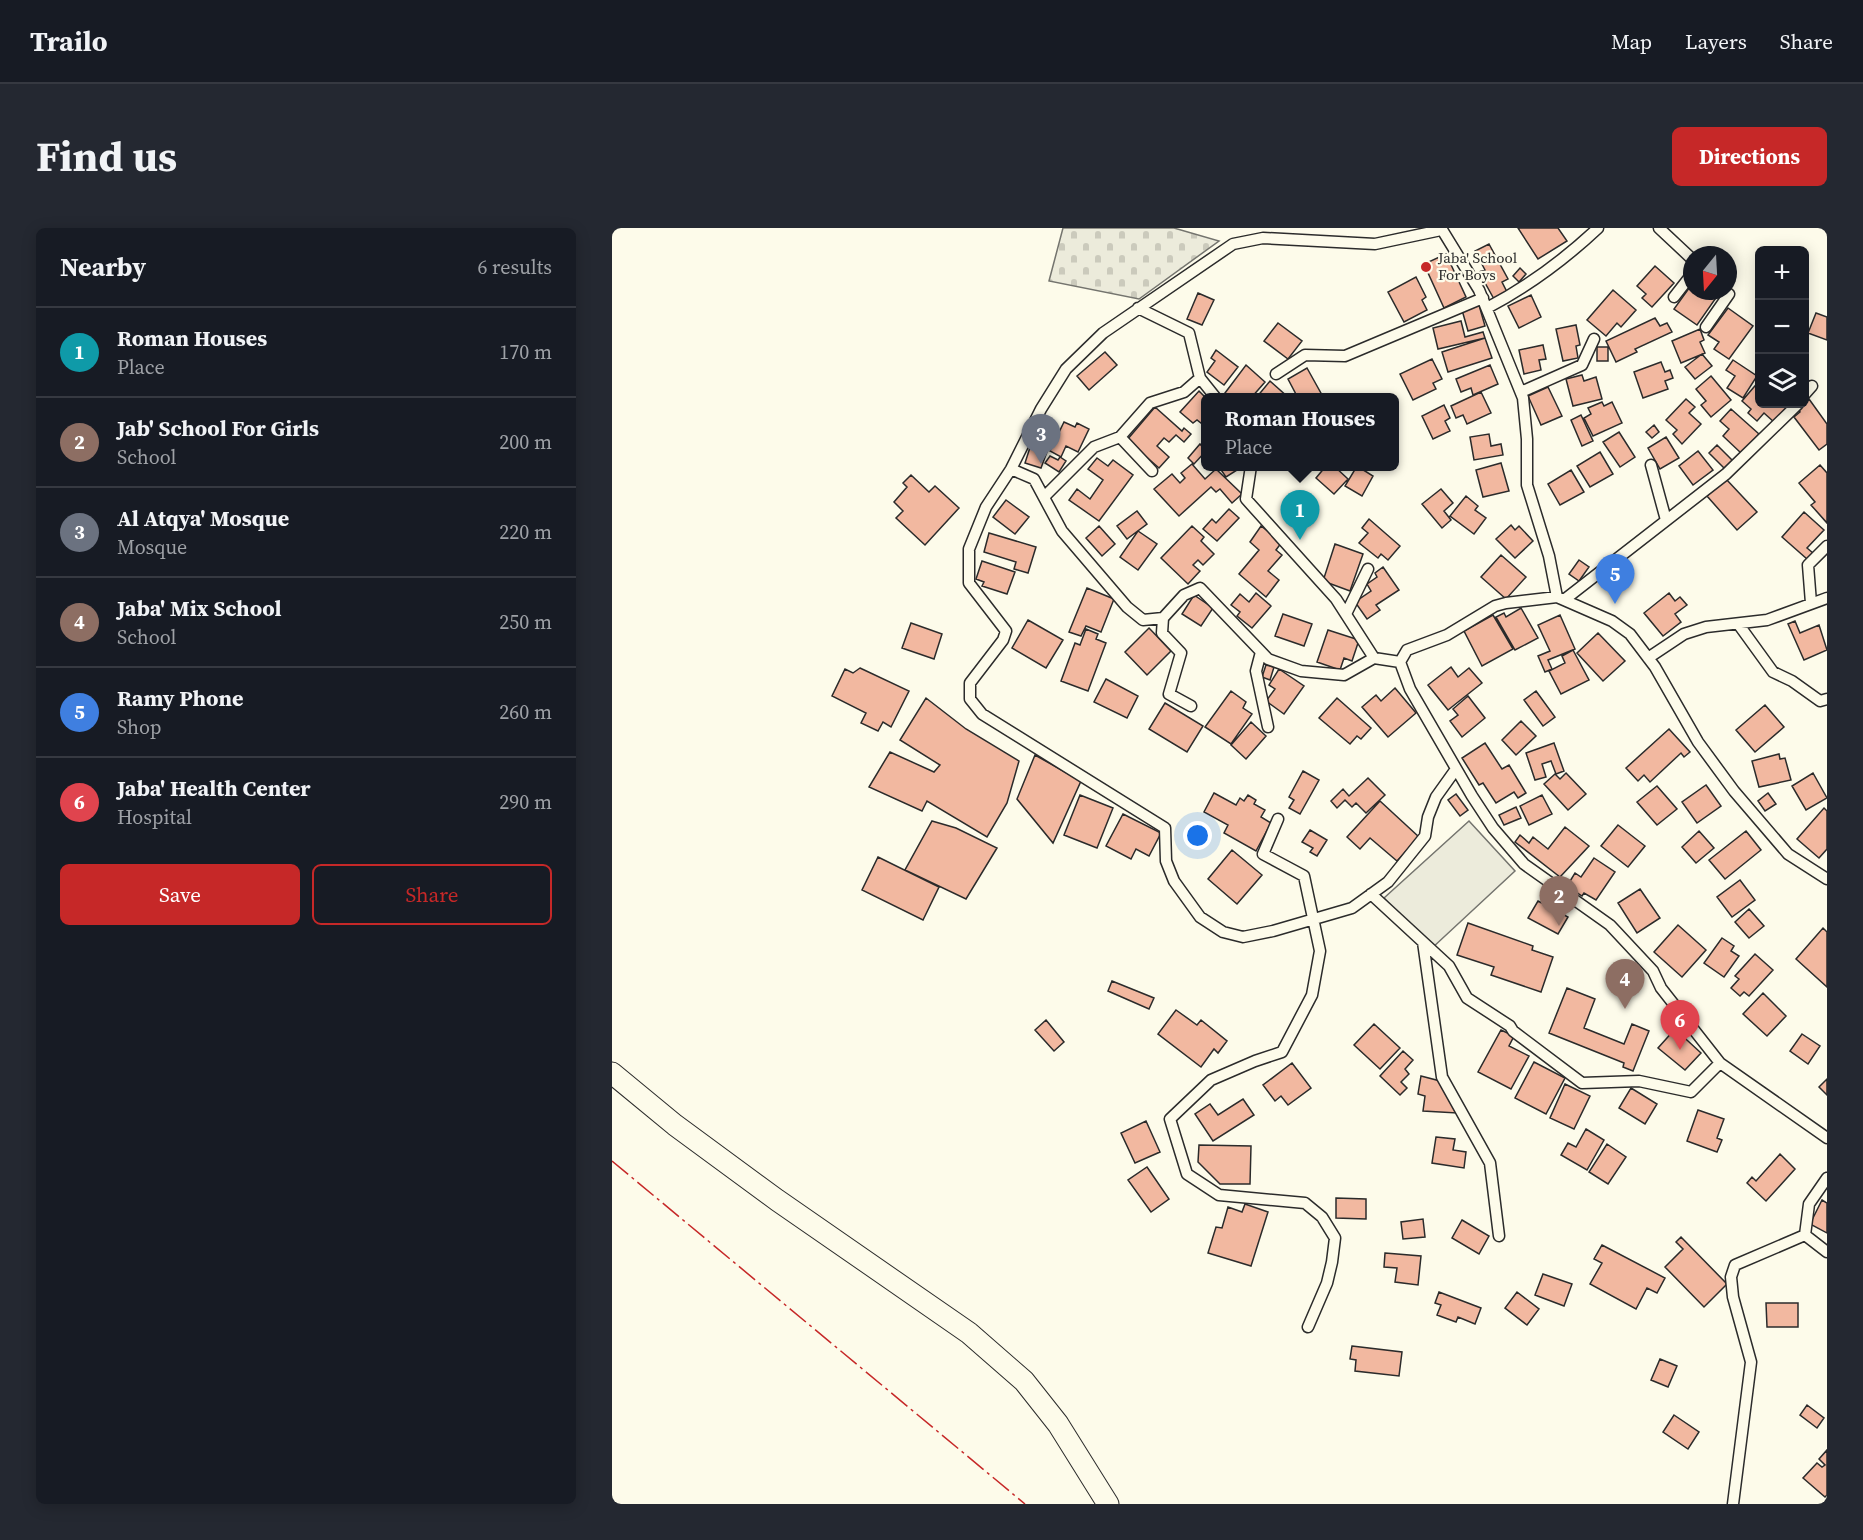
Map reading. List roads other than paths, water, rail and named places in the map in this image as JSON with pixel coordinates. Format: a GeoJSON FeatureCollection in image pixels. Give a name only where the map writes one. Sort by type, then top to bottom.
{"type":"FeatureCollection","features":[{"type":"Feature","properties":{"kind":"highway"},"geometry":{"type":"LineString","coordinates":[[612,1073],[712,1153],[985,1347],[1024,1381],[1058,1424],[1108,1504]]}},
{"type":"Feature","properties":{"kind":"street"},"geometry":{"type":"LineString","coordinates":[[1276,374],[1305,355],[1345,356],[1511,295],[1577,248],[1598,228]]}},
{"type":"Feature","properties":{"kind":"street"},"geometry":{"type":"LineString","coordinates":[[1659,228],[1683,251]]}},
{"type":"Feature","properties":{"kind":"street"},"geometry":{"type":"LineString","coordinates":[[1456,769],[1436,797],[1428,816],[1425,836],[1388,882],[1352,908],[1313,921],[1243,937],[1223,932],[1200,917],[1174,881],[1166,861],[1165,828],[982,714],[970,699],[970,683],[1003,640],[1006,631],[969,583],[969,549],[986,507],[1011,469],[1041,409],[1066,369],[1103,333],[1233,244],[1263,238],[1375,244],[1441,229],[1485,303],[1521,393],[1527,440],[1527,485],[1561,598],[1612,621],[1630,634],[1671,692],[1698,742],[1734,791],[1788,854],[1827,879]]}},
{"type":"Feature","properties":{"kind":"street"},"geometry":{"type":"LineString","coordinates":[[1674,297],[1683,286]]}},
{"type":"Feature","properties":{"kind":"street"},"geometry":{"type":"LineString","coordinates":[[1706,327],[1726,300]]}},
{"type":"Feature","properties":{"kind":"street"},"geometry":{"type":"LineString","coordinates":[[1138,308],[1189,333],[1200,378],[1212,393]]}},
{"type":"Feature","properties":{"kind":"street"},"geometry":{"type":"LineString","coordinates":[[1521,393],[1582,365],[1594,339]]}},
{"type":"Feature","properties":{"kind":"street"},"geometry":{"type":"LineString","coordinates":[[1044,497],[1094,447],[1120,437],[1150,402],[1184,392],[1200,378]]}},
{"type":"Feature","properties":{"kind":"street"},"geometry":{"type":"LineString","coordinates":[[1794,408],[1726,474],[1561,598],[1495,606],[1447,635],[1407,650],[1400,662],[1410,690],[1456,769],[1493,828],[1524,864],[1610,925],[1653,972],[1661,988],[1720,1063],[1827,1138]]}},
{"type":"Feature","properties":{"kind":"street"},"geometry":{"type":"LineString","coordinates":[[1120,437],[1152,471]]}},
{"type":"Feature","properties":{"kind":"street"},"geometry":{"type":"LineString","coordinates":[[1651,465],[1666,520]]}},
{"type":"Feature","properties":{"kind":"street"},"geometry":{"type":"LineString","coordinates":[[1011,469],[1034,479],[1062,531],[1127,607],[1143,620],[1163,618]]}},
{"type":"Feature","properties":{"kind":"street"},"geometry":{"type":"LineString","coordinates":[[1250,471],[1246,499],[1346,614],[1374,658]]}},
{"type":"Feature","properties":{"kind":"street"},"geometry":{"type":"LineString","coordinates":[[1811,603],[1808,565],[1827,546]]}},
{"type":"Feature","properties":{"kind":"street"},"geometry":{"type":"LineString","coordinates":[[1346,614],[1368,569]]}},
{"type":"Feature","properties":{"kind":"street"},"geometry":{"type":"LineString","coordinates":[[1191,706],[1169,694],[1181,653],[1162,633],[1163,618],[1184,595],[1200,588],[1268,659],[1301,671],[1344,675],[1374,658],[1400,662]]}},
{"type":"Feature","properties":{"kind":"street"},"geometry":{"type":"LineString","coordinates":[[1648,658],[1684,634],[1706,627],[1767,620],[1827,597]]}},
{"type":"Feature","properties":{"kind":"street"},"geometry":{"type":"LineString","coordinates":[[1739,625],[1773,672],[1792,681],[1820,701],[1827,699]]}},
{"type":"Feature","properties":{"kind":"street"},"geometry":{"type":"LineString","coordinates":[[1261,652],[1256,671],[1268,727]]}},
{"type":"Feature","properties":{"kind":"street"},"geometry":{"type":"LineString","coordinates":[[1278,819],[1263,854],[1304,876],[1320,951],[1312,995],[1282,1052],[1211,1080],[1170,1119],[1187,1174],[1219,1195],[1305,1203],[1322,1216],[1335,1238],[1333,1254],[1327,1283],[1308,1327]]}},
{"type":"Feature","properties":{"kind":"street"},"geometry":{"type":"LineString","coordinates":[[1371,894],[1449,966],[1467,998],[1510,1026],[1513,1031],[1582,1083],[1639,1081],[1691,1092],[1720,1063]]}},
{"type":"Feature","properties":{"kind":"street"},"geometry":{"type":"LineString","coordinates":[[1423,942],[1442,1077],[1490,1163],[1499,1236]]}},
{"type":"Feature","properties":{"kind":"street"},"geometry":{"type":"LineString","coordinates":[[1805,1235],[1809,1204],[1827,1178]]}},
{"type":"Feature","properties":{"kind":"street"},"geometry":{"type":"LineString","coordinates":[[1805,1235],[1827,1252]]}},
{"type":"Feature","properties":{"kind":"street"},"geometry":{"type":"LineString","coordinates":[[1733,1504],[1751,1362],[1733,1298],[1731,1277],[1735,1264],[1805,1235]]}},
{"type":"Feature","properties":{"kind":"place","name":"Jaba' School For Boys"},"geometry":{"type":"Point","coordinates":[1426,267]}},
{"type":"Feature","properties":{"kind":"place","name":"Al Atqya' Mosque"},"geometry":{"type":"Point","coordinates":[1041,464]}},
{"type":"Feature","properties":{"kind":"place","name":"Roman Houses"},"geometry":{"type":"Point","coordinates":[1300,540]}},
{"type":"Feature","properties":{"kind":"place","name":"Ramy Phone"},"geometry":{"type":"Point","coordinates":[1615,604]}},
{"type":"Feature","properties":{"kind":"place","name":"Jab' School For Girls"},"geometry":{"type":"Point","coordinates":[1559,926]}},
{"type":"Feature","properties":{"kind":"place","name":"Jaba' Mix School"},"geometry":{"type":"Point","coordinates":[1625,1009]}},
{"type":"Feature","properties":{"kind":"place","name":"Jaba' Health Center"},"geometry":{"type":"Point","coordinates":[1680,1050]}}]}
